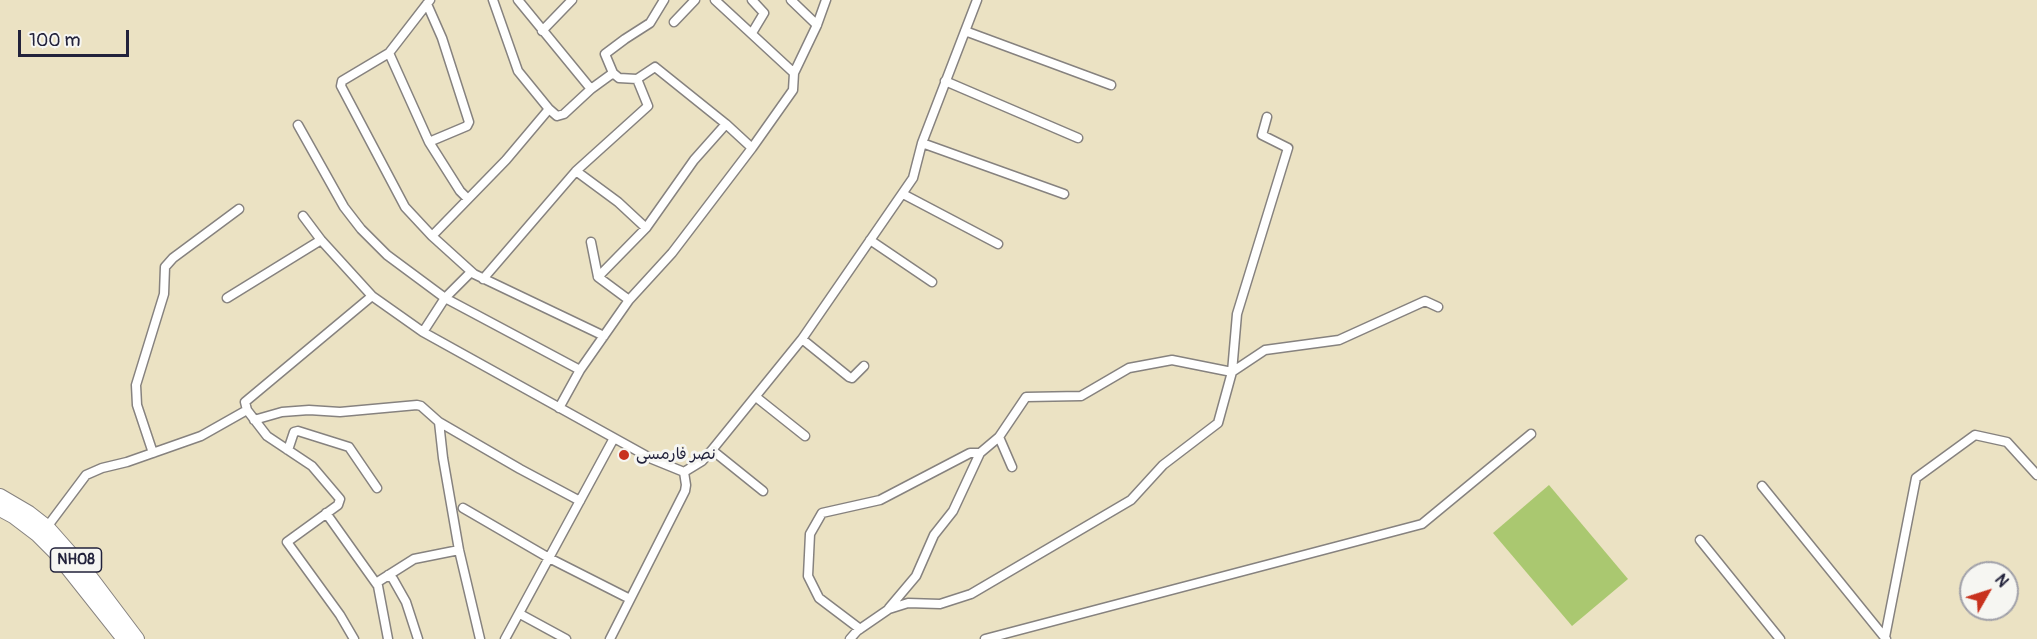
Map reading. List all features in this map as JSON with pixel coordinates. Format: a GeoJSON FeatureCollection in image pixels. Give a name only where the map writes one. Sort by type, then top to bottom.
{"type":"FeatureCollection","features":[{"type":"Feature","properties":{"kind":"highway","name":"NH08"},"geometry":{"type":"LineString","coordinates":[[0,496],[47,527],[85,570],[137,639]]}},
{"type":"Feature","properties":{"kind":"highway","name":"NH08"},"geometry":{"type":"LineString","coordinates":[[0,509],[38,535],[55,552],[124,639]]}},
{"type":"Feature","properties":{"kind":"street"},"geometry":{"type":"LineString","coordinates":[[493,0],[518,72],[549,109],[561,116],[613,73]]}},
{"type":"Feature","properties":{"kind":"street"},"geometry":{"type":"LineString","coordinates":[[518,0],[591,89]]}},
{"type":"Feature","properties":{"kind":"street"},"geometry":{"type":"LineString","coordinates":[[542,31],[572,0]]}},
{"type":"Feature","properties":{"kind":"street"},"geometry":{"type":"LineString","coordinates":[[664,0],[650,22],[605,54],[613,73],[618,78],[637,79],[655,68],[726,124],[752,148]]}},
{"type":"Feature","properties":{"kind":"street"},"geometry":{"type":"LineString","coordinates":[[674,22],[695,0]]}},
{"type":"Feature","properties":{"kind":"street"},"geometry":{"type":"LineString","coordinates":[[715,0],[794,73]]}},
{"type":"Feature","properties":{"kind":"street"},"geometry":{"type":"LineString","coordinates":[[752,0],[764,13],[752,33]]}},
{"type":"Feature","properties":{"kind":"street"},"geometry":{"type":"LineString","coordinates":[[790,0],[817,25]]}},
{"type":"Feature","properties":{"kind":"street"},"geometry":{"type":"LineString","coordinates":[[559,408],[580,370],[629,300],[672,253],[793,90],[794,73],[826,0]]}},
{"type":"Feature","properties":{"kind":"street"},"geometry":{"type":"LineString","coordinates":[[684,472],[702,461],[712,450],[802,339],[913,178],[922,143],[977,0]]}},
{"type":"Feature","properties":{"kind":"street"},"geometry":{"type":"LineString","coordinates":[[429,2],[389,53],[340,83],[405,207],[432,236],[471,272],[483,279],[604,336]]}},
{"type":"Feature","properties":{"kind":"street"},"geometry":{"type":"LineString","coordinates":[[429,2],[469,122],[467,126],[429,142]]}},
{"type":"Feature","properties":{"kind":"street"},"geometry":{"type":"LineString","coordinates":[[965,31],[1111,85]]}},
{"type":"Feature","properties":{"kind":"street"},"geometry":{"type":"LineString","coordinates":[[389,53],[429,142],[468,200]]}},
{"type":"Feature","properties":{"kind":"street"},"geometry":{"type":"LineString","coordinates":[[483,279],[576,171],[648,106],[637,79]]}},
{"type":"Feature","properties":{"kind":"street"},"geometry":{"type":"LineString","coordinates":[[945,81],[1078,138]]}},
{"type":"Feature","properties":{"kind":"street"},"geometry":{"type":"LineString","coordinates":[[432,236],[506,160],[549,109]]}},
{"type":"Feature","properties":{"kind":"street"},"geometry":{"type":"LineString","coordinates":[[889,609],[908,603],[940,604],[971,594],[1131,500],[1163,465],[1218,423],[1232,372],[1237,314],[1288,148],[1262,135],[1267,117]]}},
{"type":"Feature","properties":{"kind":"street"},"geometry":{"type":"LineString","coordinates":[[298,124],[344,207],[361,229],[387,255],[445,298],[580,370]]}},
{"type":"Feature","properties":{"kind":"street"},"geometry":{"type":"LineString","coordinates":[[598,277],[646,228],[694,160],[726,124]]}},
{"type":"Feature","properties":{"kind":"street"},"geometry":{"type":"LineString","coordinates":[[922,143],[1064,194]]}},
{"type":"Feature","properties":{"kind":"street"},"geometry":{"type":"LineString","coordinates":[[576,171],[618,202],[646,228]]}},
{"type":"Feature","properties":{"kind":"street"},"geometry":{"type":"LineString","coordinates":[[903,194],[998,244]]}},
{"type":"Feature","properties":{"kind":"street"},"geometry":{"type":"LineString","coordinates":[[153,453],[137,405],[136,385],[164,294],[165,267],[172,258],[239,209]]}},
{"type":"Feature","properties":{"kind":"street"},"geometry":{"type":"LineString","coordinates":[[303,216],[321,240],[372,296],[423,332],[652,459],[684,472]]}},
{"type":"Feature","properties":{"kind":"street"},"geometry":{"type":"LineString","coordinates":[[227,298],[321,240]]}},
{"type":"Feature","properties":{"kind":"street"},"geometry":{"type":"LineString","coordinates":[[870,240],[932,282]]}},
{"type":"Feature","properties":{"kind":"street"},"geometry":{"type":"LineString","coordinates":[[591,242],[598,277],[629,300]]}},
{"type":"Feature","properties":{"kind":"street"},"geometry":{"type":"LineString","coordinates":[[423,332],[445,298],[471,272]]}},
{"type":"Feature","properties":{"kind":"street"},"geometry":{"type":"LineString","coordinates":[[354,639],[340,615],[287,542],[338,505],[340,499],[312,466],[267,436],[247,410],[245,402],[372,296]]}},
{"type":"Feature","properties":{"kind":"street"},"geometry":{"type":"LineString","coordinates":[[850,639],[889,609],[916,576],[934,535],[954,511],[980,453],[999,436],[1026,397],[1081,396],[1130,368],[1172,360],[1232,372],[1265,350],[1339,340],[1425,301],[1438,307]]}},
{"type":"Feature","properties":{"kind":"street"},"geometry":{"type":"LineString","coordinates":[[802,339],[849,377],[852,378],[864,366]]}},
{"type":"Feature","properties":{"kind":"street"},"geometry":{"type":"LineString","coordinates":[[756,397],[806,436]]}},
{"type":"Feature","properties":{"kind":"street"},"geometry":{"type":"LineString","coordinates":[[254,420],[282,412],[309,410],[340,412],[417,405],[439,422],[580,501]]}},
{"type":"Feature","properties":{"kind":"street"},"geometry":{"type":"LineString","coordinates":[[47,527],[86,475],[201,436],[247,410]]}},
{"type":"Feature","properties":{"kind":"street"},"geometry":{"type":"LineString","coordinates":[[439,422],[459,550],[480,639]]}},
{"type":"Feature","properties":{"kind":"street"},"geometry":{"type":"LineString","coordinates":[[288,450],[294,432],[298,431],[349,447],[377,489]]}},
{"type":"Feature","properties":{"kind":"street"},"geometry":{"type":"LineString","coordinates":[[985,639],[1422,524],[1531,434]]}},
{"type":"Feature","properties":{"kind":"street"},"geometry":{"type":"LineString","coordinates":[[1886,638],[1916,478],[1975,435],[2007,442],[2037,475]]}},
{"type":"Feature","properties":{"kind":"street"},"geometry":{"type":"LineString","coordinates":[[999,436],[1012,467]]}},
{"type":"Feature","properties":{"kind":"street"},"geometry":{"type":"LineString","coordinates":[[505,639],[614,438]]}},
{"type":"Feature","properties":{"kind":"street"},"geometry":{"type":"LineString","coordinates":[[712,450],[763,491]]}},
{"type":"Feature","properties":{"kind":"street"},"geometry":{"type":"LineString","coordinates":[[861,629],[819,598],[808,576],[810,534],[822,513],[880,500],[969,453],[980,453]]}},
{"type":"Feature","properties":{"kind":"street"},"geometry":{"type":"LineString","coordinates":[[610,639],[685,491],[684,472]]}},
{"type":"Feature","properties":{"kind":"street"},"geometry":{"type":"LineString","coordinates":[[1762,486],[1886,638]]}},
{"type":"Feature","properties":{"kind":"street"},"geometry":{"type":"LineString","coordinates":[[463,508],[549,558],[630,599]]}},
{"type":"Feature","properties":{"kind":"street"},"geometry":{"type":"LineString","coordinates":[[326,513],[376,583],[381,596],[388,639]]}},
{"type":"Feature","properties":{"kind":"street"},"geometry":{"type":"LineString","coordinates":[[1700,540],[1780,639]]}},
{"type":"Feature","properties":{"kind":"street"},"geometry":{"type":"LineString","coordinates":[[376,583],[414,559],[459,550]]}},
{"type":"Feature","properties":{"kind":"street"},"geometry":{"type":"LineString","coordinates":[[388,575],[393,579],[406,602],[418,639]]}},
{"type":"Feature","properties":{"kind":"street"},"geometry":{"type":"LineString","coordinates":[[520,614],[566,639]]}},
{"type":"Feature","properties":{"kind":"green space"},"geometry":{"type":"Polygon","coordinates":[[[1549,485],[1628,579],[1572,626],[1493,533],[1549,485]]]}},
{"type":"Feature","properties":{"kind":"place","name":"نصر فارمسی"},"geometry":{"type":"Point","coordinates":[624,455]}}]}
